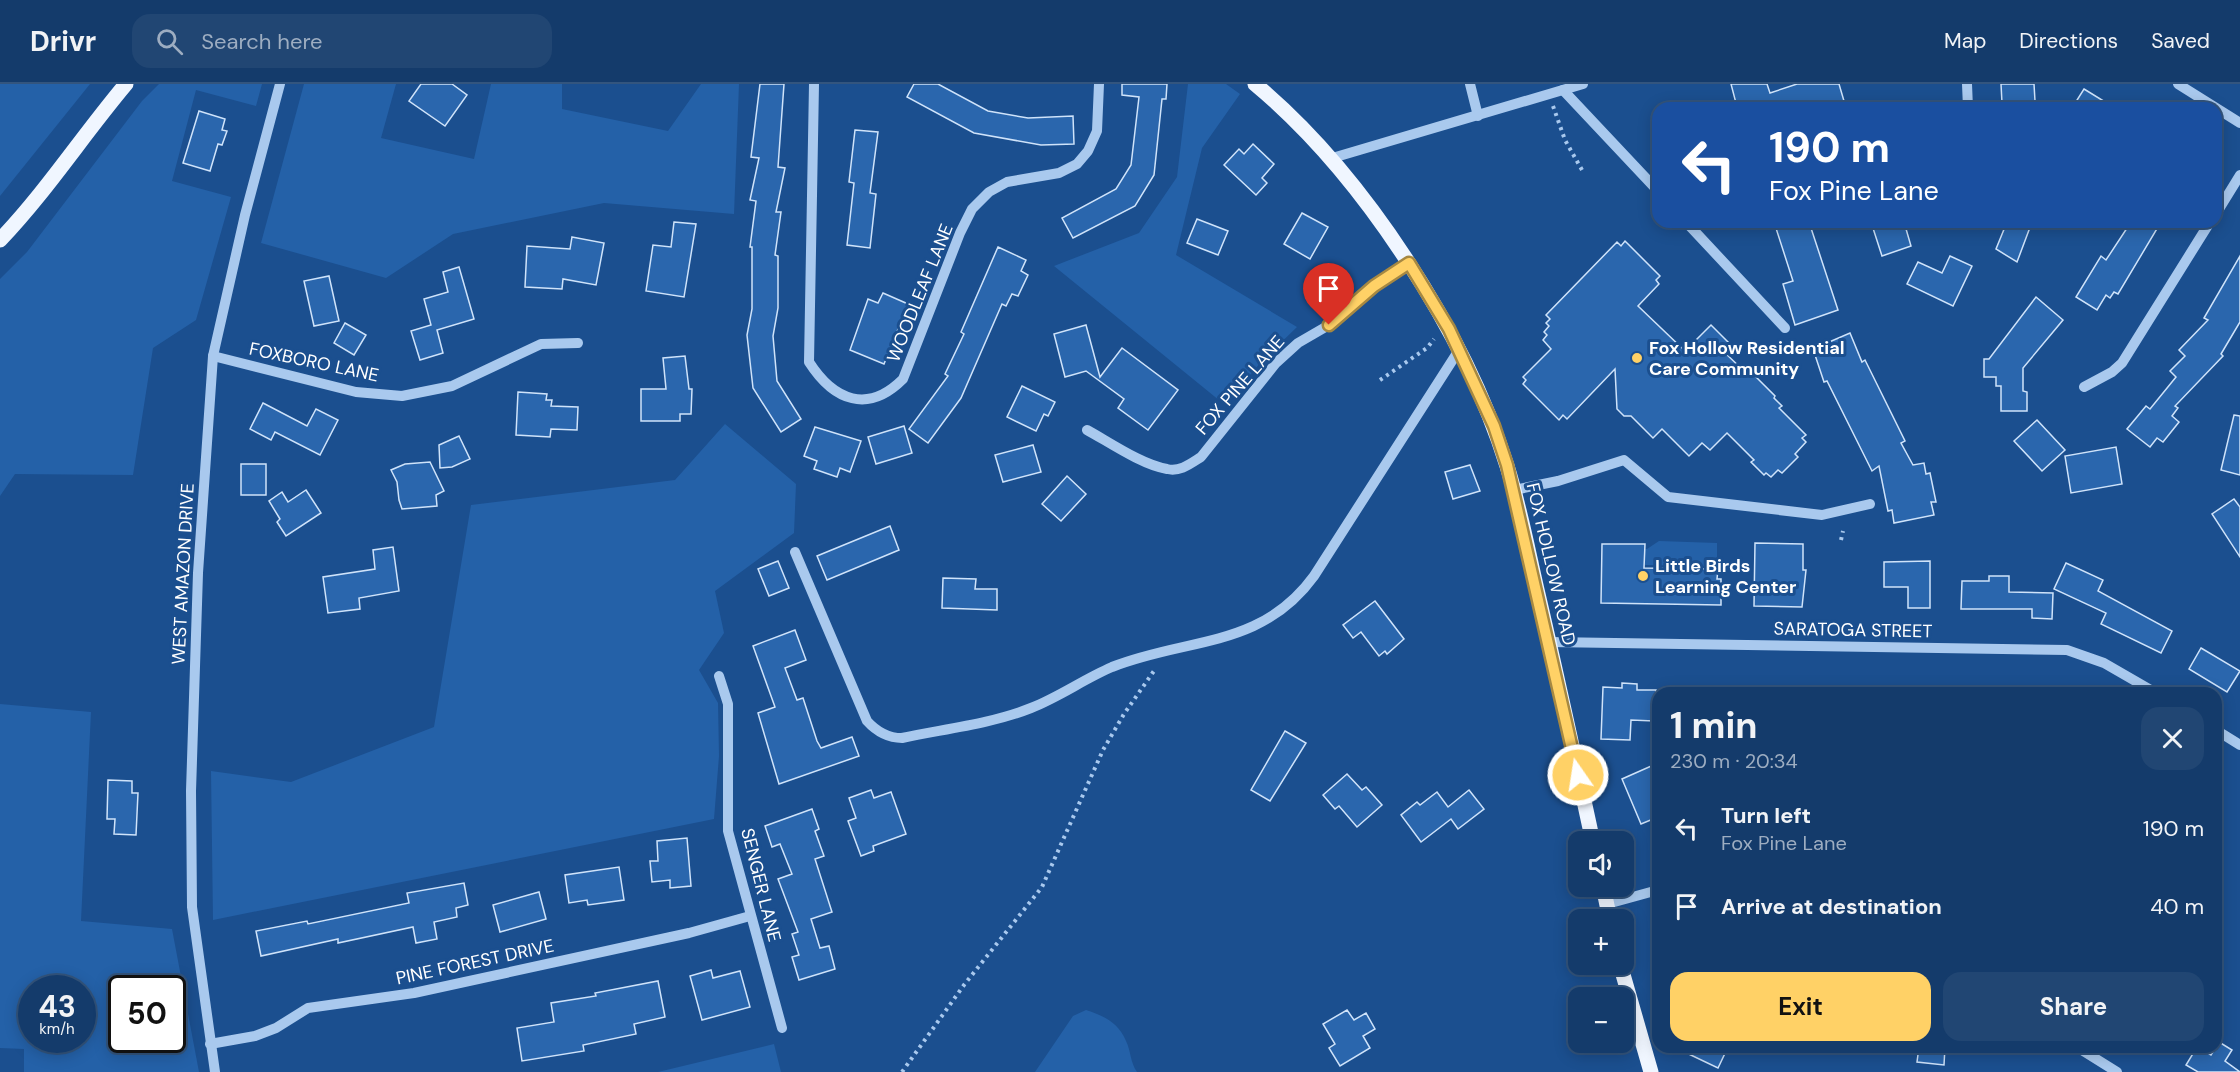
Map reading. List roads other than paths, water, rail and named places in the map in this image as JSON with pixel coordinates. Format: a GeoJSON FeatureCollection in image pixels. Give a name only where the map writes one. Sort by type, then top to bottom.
{"type":"FeatureCollection","features":[{"type":"Feature","properties":{"kind":"main road"},"geometry":{"type":"LineString","coordinates":[[0,240],[23,216],[89,127],[126,84]]}},
{"type":"Feature","properties":{"kind":"main road","name":"FOX HOLLOW ROAD"},"geometry":{"type":"LineString","coordinates":[[1255,84],[1329,159],[1371,210],[1409,263],[1447,325],[1494,426],[1514,490],[1591,831]]}},
{"type":"Feature","properties":{"kind":"main road"},"geometry":{"type":"LineString","coordinates":[[1605,897],[1608,909]]}},
{"type":"Feature","properties":{"kind":"main road"},"geometry":{"type":"LineString","coordinates":[[1623,975],[1652,1072]]}},
{"type":"Feature","properties":{"kind":"street","name":"WEST AMAZON DRIVE"},"geometry":{"type":"LineString","coordinates":[[215,1072],[192,907],[191,791],[198,573],[213,356],[245,215],[280,84]]}},
{"type":"Feature","properties":{"kind":"street","name":"WOODLEAF LANE"},"geometry":{"type":"LineString","coordinates":[[814,84],[809,362],[819,378],[831,389],[859,400],[878,398],[891,391],[903,379],[960,233],[972,209],[989,192],[1007,182],[1059,173],[1077,164],[1088,151],[1097,131],[1099,84]]}},
{"type":"Feature","properties":{"kind":"street"},"geometry":{"type":"LineString","coordinates":[[1470,84],[1478,116]]}},
{"type":"Feature","properties":{"kind":"street"},"geometry":{"type":"LineString","coordinates":[[1329,159],[1583,84]]}},
{"type":"Feature","properties":{"kind":"street"},"geometry":{"type":"LineString","coordinates":[[1967,84],[1968,102]]}},
{"type":"Feature","properties":{"kind":"street"},"geometry":{"type":"LineString","coordinates":[[2184,86],[2208,102]]}},
{"type":"Feature","properties":{"kind":"street"},"geometry":{"type":"LineString","coordinates":[[1563,90],[1652,184]]}},
{"type":"Feature","properties":{"kind":"street"},"geometry":{"type":"LineString","coordinates":[[2222,111],[2240,123]]}},
{"type":"Feature","properties":{"kind":"street"},"geometry":{"type":"LineString","coordinates":[[2222,204],[2240,175]]}},
{"type":"Feature","properties":{"kind":"street"},"geometry":{"type":"LineString","coordinates":[[1692,228],[1785,328]]}},
{"type":"Feature","properties":{"kind":"street"},"geometry":{"type":"LineString","coordinates":[[2084,387],[2112,372],[2122,363],[2206,228]]}},
{"type":"Feature","properties":{"kind":"street","name":"FOX PINE LANE"},"geometry":{"type":"LineString","coordinates":[[1087,430],[1150,463],[1168,470],[1184,468],[1201,457],[1276,363],[1298,343],[1329,325],[1374,286],[1409,263]]}},
{"type":"Feature","properties":{"kind":"street","name":"FOXBORO LANE"},"geometry":{"type":"LineString","coordinates":[[213,356],[356,392],[402,396],[452,386],[541,344],[578,343]]}},
{"type":"Feature","properties":{"kind":"street"},"geometry":{"type":"LineString","coordinates":[[795,552],[867,721],[873,728],[892,738],[902,738],[1029,709],[1111,668],[1253,628],[1285,608],[1303,590],[1459,350]]}},
{"type":"Feature","properties":{"kind":"street"},"geometry":{"type":"LineString","coordinates":[[1514,490],[1558,481],[1624,460],[1668,497],[1822,515],[1869,504]]}},
{"type":"Feature","properties":{"kind":"street","name":"SARATOGA STREET"},"geometry":{"type":"LineString","coordinates":[[1549,642],[2067,650],[2104,663],[2143,687]]}},
{"type":"Feature","properties":{"kind":"street","name":"SENGER LANE"},"geometry":{"type":"LineString","coordinates":[[719,676],[728,704],[728,831],[782,1028]]}},
{"type":"Feature","properties":{"kind":"street"},"geometry":{"type":"LineString","coordinates":[[2222,734],[2240,745]]}},
{"type":"Feature","properties":{"kind":"street"},"geometry":{"type":"LineString","coordinates":[[1607,904],[1652,892]]}},
{"type":"Feature","properties":{"kind":"street","name":"PINE FOREST DRIVE"},"geometry":{"type":"LineString","coordinates":[[210,1044],[255,1036],[276,1028],[308,1008],[414,993],[689,933],[750,916]]}},
{"type":"Feature","properties":{"kind":"street"},"geometry":{"type":"LineString","coordinates":[[2087,1053],[2117,1072]]}},
{"type":"Feature","properties":{"kind":"place","name":"Fox Hollow Residential Care Community"},"geometry":{"type":"Point","coordinates":[1637,358]}},
{"type":"Feature","properties":{"kind":"place","name":"Little Birds Learning Center"},"geometry":{"type":"Point","coordinates":[1643,576]}}]}
